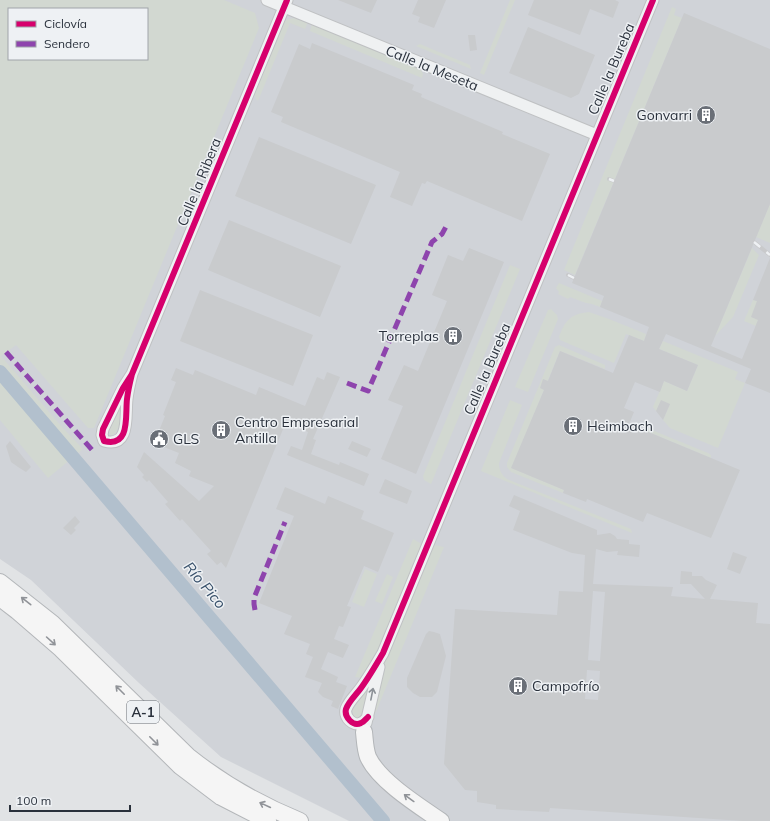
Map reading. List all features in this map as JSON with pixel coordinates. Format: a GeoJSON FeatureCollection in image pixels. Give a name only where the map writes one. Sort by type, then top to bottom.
{"type":"FeatureCollection","features":[{"type":"Feature","properties":{"kind":"highway","name":"A-1"},"geometry":{"type":"LineString","coordinates":[[0,582],[52,623],[182,751],[199,765],[237,791],[261,804],[300,821]]}},
{"type":"Feature","properties":{"kind":"highway","name":"A-1"},"geometry":{"type":"LineString","coordinates":[[0,598],[61,649],[180,766],[221,797],[268,821]]}},
{"type":"Feature","properties":{"kind":"highway"},"geometry":{"type":"LineString","coordinates":[[364,732],[368,757],[372,764],[386,780],[441,821]]}},
{"type":"Feature","properties":{"kind":"street","name":"Calle la Meseta"},"geometry":{"type":"LineString","coordinates":[[267,0],[285,4],[597,135]]}},
{"type":"Feature","properties":{"kind":"street","name":"Calle la Bureba"},"geometry":{"type":"LineString","coordinates":[[368,717],[362,723],[353,723],[347,717],[346,711],[350,702],[373,670],[382,653],[653,0]]}},
{"type":"Feature","properties":{"kind":"street","name":"Calle la Ribera"},"geometry":{"type":"LineString","coordinates":[[132,374],[123,388],[103,429],[102,434],[104,441],[113,443],[120,440],[123,434],[126,422],[128,390],[132,374],[285,4]]}},
{"type":"Feature","properties":{"kind":"street","name":"Calle la Bureba"},"geometry":{"type":"LineString","coordinates":[[364,732],[382,653]]}},
{"type":"Feature","properties":{"kind":"shaded area"},"geometry":{"type":"Polygon","coordinates":[[[0,0],[770,0],[770,821],[349,821],[221,757],[139,683],[31,580],[0,559],[0,0]]]}},
{"type":"Feature","properties":{"kind":"shaded area"},"geometry":{"type":"Polygon","coordinates":[[[0,0],[224,0],[255,13],[259,28],[94,428],[88,428],[16,345],[1,356],[62,427],[83,449],[48,478],[0,420],[0,0]]]}},
{"type":"Feature","properties":{"kind":"shaded area"},"geometry":{"type":"Polygon","coordinates":[[[510,0],[515,0],[484,75],[480,73],[510,0]]]}},
{"type":"Feature","properties":{"kind":"shaded area"},"geometry":{"type":"Polygon","coordinates":[[[672,7],[676,9],[674,15],[682,18],[575,275],[564,270],[672,7]]]}},
{"type":"Feature","properties":{"kind":"shaded area"},"geometry":{"type":"Polygon","coordinates":[[[295,18],[308,22],[305,29],[290,23],[258,101],[254,95],[284,22],[288,19],[295,18]]]}},
{"type":"Feature","properties":{"kind":"shaded area"},"geometry":{"type":"Polygon","coordinates":[[[312,24],[420,68],[423,74],[422,78],[310,31],[312,24]]]}},
{"type":"Feature","properties":{"kind":"shaded area"},"geometry":{"type":"Polygon","coordinates":[[[420,44],[470,65],[471,69],[416,46],[420,44]]]}},
{"type":"Feature","properties":{"kind":"shaded area"},"geometry":{"type":"Polygon","coordinates":[[[770,204],[770,243],[756,237],[770,204]]]}},
{"type":"Feature","properties":{"kind":"shaded area"},"geometry":{"type":"Polygon","coordinates":[[[752,248],[759,255],[733,317],[715,336],[752,248]]]}},
{"type":"Feature","properties":{"kind":"shaded area"},"geometry":{"type":"Polygon","coordinates":[[[510,265],[520,269],[431,484],[424,480],[423,476],[510,265]]]}},
{"type":"Feature","properties":{"kind":"shaded area"},"geometry":{"type":"Polygon","coordinates":[[[559,283],[602,301],[600,307],[570,297],[568,299],[558,294],[559,292],[556,288],[559,283]]]}},
{"type":"Feature","properties":{"kind":"shaded area"},"geometry":{"type":"Polygon","coordinates":[[[753,300],[757,301],[758,320],[756,326],[744,321],[753,300]]]}},
{"type":"Feature","properties":{"kind":"shaded area"},"geometry":{"type":"Polygon","coordinates":[[[551,309],[557,315],[558,319],[528,392],[515,387],[548,310],[551,309]]]}},
{"type":"Feature","properties":{"kind":"shaded area"},"geometry":{"type":"Polygon","coordinates":[[[589,312],[646,334],[644,341],[626,334],[614,363],[560,340],[559,337],[561,331],[566,322],[573,316],[589,312]]]}},
{"type":"Feature","properties":{"kind":"shaded area"},"geometry":{"type":"Polygon","coordinates":[[[663,341],[738,372],[735,379],[745,383],[718,448],[670,428],[663,420],[670,404],[656,411],[653,407],[664,381],[687,391],[698,365],[659,349],[663,341]]]}},
{"type":"Feature","properties":{"kind":"shaded area"},"geometry":{"type":"Polygon","coordinates":[[[559,345],[605,365],[605,369],[560,351],[512,468],[564,490],[563,493],[511,472],[507,467],[507,463],[555,347],[559,345]]]}},
{"type":"Feature","properties":{"kind":"shaded area"},"geometry":{"type":"Polygon","coordinates":[[[125,391],[120,423],[115,434],[111,436],[108,431],[125,391]]]}},
{"type":"Feature","properties":{"kind":"shaded area"},"geometry":{"type":"Polygon","coordinates":[[[510,400],[522,405],[499,463],[500,470],[503,475],[507,479],[631,529],[632,533],[481,471],[510,400]]]}},
{"type":"Feature","properties":{"kind":"shaded area"},"geometry":{"type":"Polygon","coordinates":[[[647,428],[708,453],[711,455],[711,458],[644,430],[647,428]]]}},
{"type":"Feature","properties":{"kind":"shaded area"},"geometry":{"type":"Polygon","coordinates":[[[413,539],[420,543],[422,547],[379,652],[364,676],[361,678],[355,677],[413,539]]]}},
{"type":"Feature","properties":{"kind":"shaded area"},"geometry":{"type":"Polygon","coordinates":[[[435,545],[444,547],[375,714],[379,681],[384,662],[432,547],[435,545]]]}},
{"type":"Feature","properties":{"kind":"shaded area"},"geometry":{"type":"Polygon","coordinates":[[[365,569],[377,574],[364,607],[352,602],[365,569]]]}},
{"type":"Feature","properties":{"kind":"shaded area"},"geometry":{"type":"Polygon","coordinates":[[[387,574],[393,577],[382,604],[375,601],[387,574]]]}},
{"type":"Feature","properties":{"kind":"shaded area"},"geometry":{"type":"Polygon","coordinates":[[[372,679],[364,714],[359,719],[353,716],[352,709],[372,679]]]}},
{"type":"Feature","properties":{"kind":"building"},"geometry":{"type":"Polygon","coordinates":[[[338,0],[377,0],[371,13],[338,0]]]}},
{"type":"Feature","properties":{"kind":"building"},"geometry":{"type":"Polygon","coordinates":[[[418,0],[446,0],[434,28],[418,22],[420,17],[412,14],[418,0]]]}},
{"type":"Feature","properties":{"kind":"building"},"geometry":{"type":"Polygon","coordinates":[[[534,0],[615,0],[619,2],[613,18],[590,9],[580,35],[528,15],[534,0]]]}},
{"type":"Feature","properties":{"kind":"building"},"geometry":{"type":"Polygon","coordinates":[[[684,13],[770,49],[770,204],[711,346],[742,359],[758,320],[751,317],[757,301],[753,300],[770,258],[770,393],[745,383],[751,369],[666,334],[659,349],[698,365],[687,391],[664,381],[660,392],[635,382],[624,408],[634,412],[629,424],[740,470],[711,538],[647,513],[643,522],[587,499],[586,502],[563,493],[564,490],[511,468],[544,390],[540,388],[543,379],[548,381],[560,351],[613,373],[629,335],[644,341],[649,327],[600,307],[604,296],[572,283],[684,13]]]}},
{"type":"Feature","properties":{"kind":"building"},"geometry":{"type":"Polygon","coordinates":[[[528,27],[595,55],[579,94],[571,98],[509,73],[528,27]]]}},
{"type":"Feature","properties":{"kind":"building"},"geometry":{"type":"Polygon","coordinates":[[[468,35],[475,35],[477,50],[470,51],[468,35]]]}},
{"type":"Feature","properties":{"kind":"building"},"geometry":{"type":"Polygon","coordinates":[[[312,43],[414,85],[412,90],[422,94],[421,97],[550,154],[522,221],[427,181],[425,184],[422,183],[412,206],[390,197],[400,172],[281,122],[283,117],[271,112],[299,44],[310,49],[312,43]]]}},
{"type":"Feature","properties":{"kind":"building"},"geometry":{"type":"Polygon","coordinates":[[[259,137],[376,185],[351,244],[235,196],[259,137]]]}},
{"type":"Feature","properties":{"kind":"building"},"geometry":{"type":"Polygon","coordinates":[[[229,220],[341,266],[320,317],[208,270],[229,220]]]}},
{"type":"Feature","properties":{"kind":"building","name":"Torreplas"},"geometry":{"type":"Polygon","coordinates":[[[469,248],[504,262],[416,474],[381,459],[403,406],[388,400],[404,365],[418,371],[447,301],[432,295],[448,255],[463,261],[469,248]]]}},
{"type":"Feature","properties":{"kind":"building"},"geometry":{"type":"Polygon","coordinates":[[[200,290],[313,335],[293,386],[180,341],[200,290]]]}},
{"type":"Feature","properties":{"kind":"building","name":"Centro Empresarial Antilla"},"geometry":{"type":"Polygon","coordinates":[[[176,368],[193,375],[195,370],[256,395],[259,387],[305,406],[317,377],[324,380],[327,372],[340,377],[313,439],[316,440],[311,454],[339,465],[340,462],[369,474],[364,486],[287,455],[291,446],[302,450],[308,432],[286,422],[226,568],[221,562],[217,565],[207,554],[211,551],[182,519],[180,521],[165,504],[168,502],[149,480],[147,482],[142,477],[144,475],[137,467],[144,452],[199,501],[214,486],[189,476],[191,471],[175,463],[179,453],[154,443],[176,382],[171,380],[176,368]]]}},
{"type":"Feature","properties":{"kind":"building"},"geometry":{"type":"Polygon","coordinates":[[[661,400],[670,404],[663,420],[656,411],[661,400]]]}},
{"type":"Feature","properties":{"kind":"building"},"geometry":{"type":"Polygon","coordinates":[[[10,441],[31,467],[26,472],[11,462],[6,446],[10,441]]]}},
{"type":"Feature","properties":{"kind":"building"},"geometry":{"type":"Polygon","coordinates":[[[352,441],[371,449],[367,457],[348,449],[352,441]]]}},
{"type":"Feature","properties":{"kind":"building"},"geometry":{"type":"Polygon","coordinates":[[[385,479],[412,491],[407,504],[379,493],[385,479]]]}},
{"type":"Feature","properties":{"kind":"building"},"geometry":{"type":"Polygon","coordinates":[[[285,487],[325,504],[328,496],[364,511],[361,519],[394,533],[378,572],[364,566],[347,606],[351,607],[343,627],[339,626],[334,639],[349,645],[343,658],[328,652],[321,669],[338,677],[336,682],[347,686],[338,709],[331,706],[333,701],[323,697],[318,692],[322,683],[305,677],[313,657],[306,654],[310,644],[284,634],[292,616],[259,603],[294,516],[276,509],[285,487]]]}},
{"type":"Feature","properties":{"kind":"building"},"geometry":{"type":"Polygon","coordinates":[[[514,495],[597,530],[597,535],[610,533],[617,539],[629,540],[629,544],[640,545],[639,557],[617,555],[618,551],[607,552],[596,549],[593,584],[673,587],[671,596],[705,599],[691,584],[680,584],[681,571],[692,572],[692,576],[702,576],[706,580],[717,585],[710,599],[758,603],[756,623],[770,624],[770,821],[743,821],[550,808],[549,812],[496,809],[496,805],[477,802],[477,791],[465,790],[444,764],[455,609],[557,615],[559,591],[583,592],[585,555],[572,553],[513,530],[520,511],[509,506],[514,495]],[[593,591],[588,660],[600,661],[605,592],[593,591]],[[587,670],[585,699],[598,700],[600,671],[587,670]]]}},
{"type":"Feature","properties":{"kind":"building"},"geometry":{"type":"Polygon","coordinates":[[[75,516],[80,522],[74,528],[76,530],[71,535],[63,528],[75,516]]]}},
{"type":"Feature","properties":{"kind":"building"},"geometry":{"type":"Polygon","coordinates":[[[733,552],[747,557],[740,574],[727,569],[733,552]]]}},
{"type":"Feature","properties":{"kind":"building"},"geometry":{"type":"Polygon","coordinates":[[[429,631],[440,634],[446,656],[437,692],[432,697],[420,697],[407,687],[407,678],[426,634],[429,631]]]}},
{"type":"Feature","properties":{"kind":"waterway","name":"Río Pico"},"geometry":{"type":"LineString","coordinates":[[0,372],[383,821]]}},
{"type":"Feature","properties":{"kind":"railway"},"geometry":{"type":"LineString","coordinates":[[609,179],[614,181]]}},
{"type":"Feature","properties":{"kind":"railway"},"geometry":{"type":"LineString","coordinates":[[754,242],[770,255]]}},
{"type":"Feature","properties":{"kind":"railway"},"geometry":{"type":"LineString","coordinates":[[568,275],[574,278]]}},
{"type":"Feature","properties":{"kind":"marked path"},"geometry":{"type":"LineString","coordinates":[[347,383],[368,391],[432,242],[442,234],[448,223]]}},
{"type":"Feature","properties":{"kind":"marked path"},"geometry":{"type":"LineString","coordinates":[[6,352],[93,451]]}},
{"type":"Feature","properties":{"kind":"marked path"},"geometry":{"type":"LineString","coordinates":[[255,610],[254,598],[285,522]]}},
{"type":"Feature","properties":{"kind":"cycle path"},"geometry":{"type":"LineString","coordinates":[[132,374],[123,388],[103,429],[102,435],[104,441],[113,442],[119,440],[123,435],[126,421],[127,399],[132,374],[287,0]]}},
{"type":"Feature","properties":{"kind":"cycle path"},"geometry":{"type":"LineString","coordinates":[[368,717],[362,723],[355,724],[346,715],[347,706],[367,680],[383,653],[653,0]]}},
{"type":"Feature","properties":{"kind":"place","name":"Gonvarri"},"geometry":{"type":"Point","coordinates":[706,115]}},
{"type":"Feature","properties":{"kind":"place","name":"Torreplas"},"geometry":{"type":"Point","coordinates":[453,336]}},
{"type":"Feature","properties":{"kind":"place","name":"Heimbach"},"geometry":{"type":"Point","coordinates":[573,426]}},
{"type":"Feature","properties":{"kind":"place","name":"Centro Empresarial Antilla"},"geometry":{"type":"Point","coordinates":[221,430]}},
{"type":"Feature","properties":{"kind":"place","name":"GLS"},"geometry":{"type":"Point","coordinates":[159,439]}},
{"type":"Feature","properties":{"kind":"place","name":"Campofrío"},"geometry":{"type":"Point","coordinates":[518,686]}}]}
